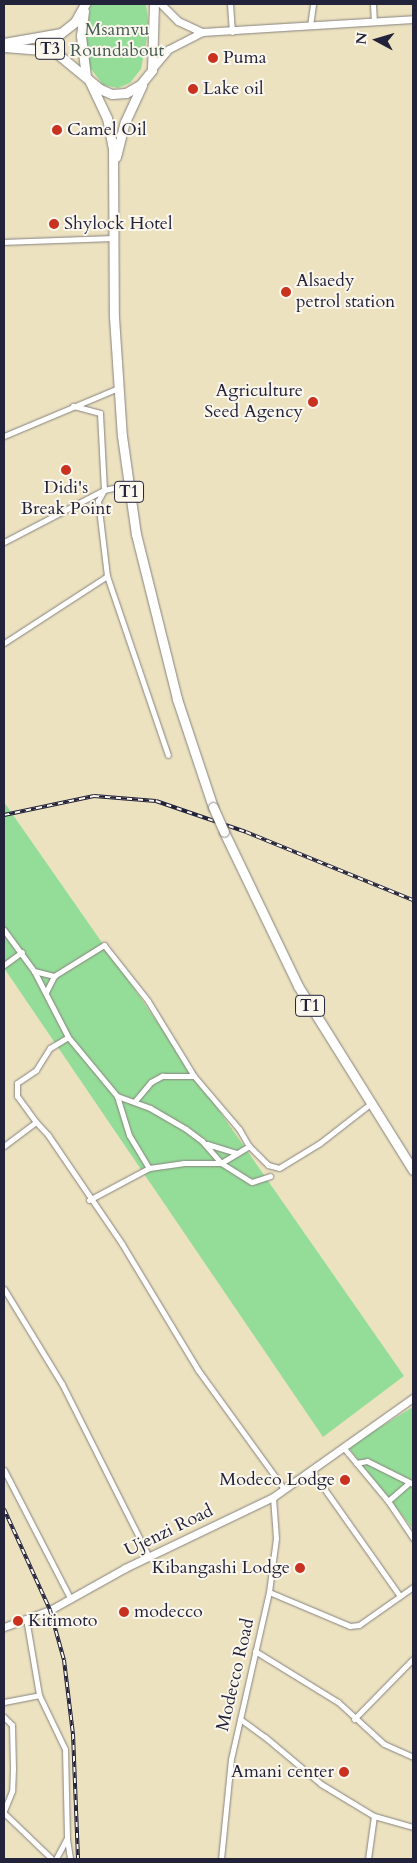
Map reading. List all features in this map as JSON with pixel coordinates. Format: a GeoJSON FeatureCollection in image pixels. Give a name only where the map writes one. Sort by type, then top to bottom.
{"type":"FeatureCollection","features":[{"type":"Feature","properties":{"kind":"highway","name":"T3"},"geometry":{"type":"LineString","coordinates":[[4,43],[62,33],[75,22],[86,4]]}},
{"type":"Feature","properties":{"kind":"highway","name":"T1"},"geometry":{"type":"LineString","coordinates":[[86,4],[81,36],[88,79],[106,118],[114,167]]}},
{"type":"Feature","properties":{"kind":"highway","name":"T1"},"geometry":{"type":"LineString","coordinates":[[154,4],[149,73],[125,122],[114,167],[111,238],[118,388],[128,485],[148,594],[162,646],[213,807],[239,870],[298,986],[413,1170]]}},
{"type":"Feature","properties":{"kind":"highway","name":"T3"},"geometry":{"type":"LineString","coordinates":[[4,47],[54,51],[88,79]]}},
{"type":"Feature","properties":{"kind":"highway"},"geometry":{"type":"LineString","coordinates":[[88,79],[105,92],[118,94],[133,90],[149,73]]}},
{"type":"Feature","properties":{"kind":"street"},"geometry":{"type":"LineString","coordinates":[[161,4],[178,21],[202,32],[232,32],[413,18]]}},
{"type":"Feature","properties":{"kind":"street"},"geometry":{"type":"LineString","coordinates":[[230,4],[232,32]]}},
{"type":"Feature","properties":{"kind":"street"},"geometry":{"type":"LineString","coordinates":[[310,26],[313,4]]}},
{"type":"Feature","properties":{"kind":"street"},"geometry":{"type":"LineString","coordinates":[[374,4],[374,21]]}},
{"type":"Feature","properties":{"kind":"street"},"geometry":{"type":"LineString","coordinates":[[149,73],[169,49],[202,32]]}},
{"type":"Feature","properties":{"kind":"street"},"geometry":{"type":"LineString","coordinates":[[4,242],[111,238]]}},
{"type":"Feature","properties":{"kind":"street"},"geometry":{"type":"LineString","coordinates":[[4,436],[118,388]]}},
{"type":"Feature","properties":{"kind":"street"},"geometry":{"type":"LineString","coordinates":[[73,406],[100,413],[104,490],[98,501],[98,516],[107,576],[168,755]]}},
{"type":"Feature","properties":{"kind":"street"},"geometry":{"type":"LineString","coordinates":[[4,542],[104,490],[128,485]]}},
{"type":"Feature","properties":{"kind":"street"},"geometry":{"type":"LineString","coordinates":[[4,642],[107,576]]}},
{"type":"Feature","properties":{"kind":"street"},"geometry":{"type":"LineString","coordinates":[[4,930],[22,952],[34,971],[68,1037],[117,1096],[129,1136],[150,1168]]}},
{"type":"Feature","properties":{"kind":"street"},"geometry":{"type":"LineString","coordinates":[[46,992],[54,976],[104,945],[148,1001],[194,1076],[228,1116],[249,1146],[268,1165],[279,1168],[320,1143],[370,1104]]}},
{"type":"Feature","properties":{"kind":"street"},"geometry":{"type":"LineString","coordinates":[[4,965],[22,952]]}},
{"type":"Feature","properties":{"kind":"street"},"geometry":{"type":"LineString","coordinates":[[34,971],[54,976]]}},
{"type":"Feature","properties":{"kind":"street"},"geometry":{"type":"LineString","coordinates":[[68,1037],[50,1048],[36,1070],[17,1083],[16,1096],[54,1142],[89,1200],[122,1244],[198,1370],[284,1489]]}},
{"type":"Feature","properties":{"kind":"street"},"geometry":{"type":"LineString","coordinates":[[135,1101],[151,1082],[162,1076],[194,1076]]}},
{"type":"Feature","properties":{"kind":"street"},"geometry":{"type":"LineString","coordinates":[[117,1096],[135,1101],[221,1151],[237,1153]]}},
{"type":"Feature","properties":{"kind":"street"},"geometry":{"type":"LineString","coordinates":[[4,1146],[36,1122]]}},
{"type":"Feature","properties":{"kind":"street"},"geometry":{"type":"LineString","coordinates":[[203,1142],[222,1163],[252,1182],[270,1176]]}},
{"type":"Feature","properties":{"kind":"street"},"geometry":{"type":"LineString","coordinates":[[89,1200],[150,1168],[183,1163],[222,1163],[249,1146]]}},
{"type":"Feature","properties":{"kind":"street"},"geometry":{"type":"LineString","coordinates":[[4,1289],[62,1384],[149,1557]]}},
{"type":"Feature","properties":{"kind":"street","name":"Ujenzi Road"},"geometry":{"type":"LineString","coordinates":[[4,1626],[50,1610],[149,1557],[273,1497],[413,1398]]}},
{"type":"Feature","properties":{"kind":"street"},"geometry":{"type":"LineString","coordinates":[[343,1447],[388,1501],[413,1538]]}},
{"type":"Feature","properties":{"kind":"street"},"geometry":{"type":"LineString","coordinates":[[356,1462],[372,1464],[411,1484],[388,1501]]}},
{"type":"Feature","properties":{"kind":"street"},"geometry":{"type":"LineString","coordinates":[[4,1470],[70,1598]]}},
{"type":"Feature","properties":{"kind":"street"},"geometry":{"type":"LineString","coordinates":[[311,1470],[400,1596]]}},
{"type":"Feature","properties":{"kind":"street","name":"Modecco Road"},"geometry":{"type":"LineString","coordinates":[[221,1859],[231,1759],[269,1592],[276,1538],[273,1497]]}},
{"type":"Feature","properties":{"kind":"street"},"geometry":{"type":"LineString","coordinates":[[269,1592],[350,1626],[359,1625],[413,1587]]}},
{"type":"Feature","properties":{"kind":"street"},"geometry":{"type":"LineString","coordinates":[[26,1618],[39,1695],[65,1749],[67,1838],[70,1859]]}},
{"type":"Feature","properties":{"kind":"street"},"geometry":{"type":"LineString","coordinates":[[255,1651],[338,1702],[354,1719],[384,1744],[413,1757]]}},
{"type":"Feature","properties":{"kind":"street"},"geometry":{"type":"LineString","coordinates":[[354,1719],[413,1659]]}},
{"type":"Feature","properties":{"kind":"street"},"geometry":{"type":"LineString","coordinates":[[4,1702],[39,1695]]}},
{"type":"Feature","properties":{"kind":"street"},"geometry":{"type":"LineString","coordinates":[[4,1717],[12,1725],[14,1768],[12,1790],[4,1812],[52,1859]]}},
{"type":"Feature","properties":{"kind":"street"},"geometry":{"type":"LineString","coordinates":[[240,1720],[266,1737],[322,1784],[374,1816],[413,1827]]}},
{"type":"Feature","properties":{"kind":"street"},"geometry":{"type":"LineString","coordinates":[[368,1859],[374,1816]]}},
{"type":"Feature","properties":{"kind":"street"},"geometry":{"type":"LineString","coordinates":[[56,1859],[67,1838]]}},
{"type":"Feature","properties":{"kind":"green space","name":"Msamvu Roundabout"},"geometry":{"type":"Polygon","coordinates":[[[91,4],[146,4],[149,28],[141,69],[130,83],[118,88],[103,85],[89,66],[86,35],[91,4]]]}},
{"type":"Feature","properties":{"kind":"green space"},"geometry":{"type":"Polygon","coordinates":[[[4,802],[404,1376],[323,1437],[4,968],[4,802]]]}},
{"type":"Feature","properties":{"kind":"green space"},"geometry":{"type":"Polygon","coordinates":[[[413,1407],[413,1529],[348,1447],[413,1407]]]}},
{"type":"Feature","properties":{"kind":"railway"},"geometry":{"type":"LineString","coordinates":[[4,815],[94,796],[156,801],[246,832],[413,900]]}},
{"type":"Feature","properties":{"kind":"railway"},"geometry":{"type":"LineString","coordinates":[[4,1509],[50,1610],[64,1660],[73,1734],[78,1859]]}},
{"type":"Feature","properties":{"kind":"place","name":"Puma"},"geometry":{"type":"Point","coordinates":[213,58]}},
{"type":"Feature","properties":{"kind":"place","name":"Lake oil"},"geometry":{"type":"Point","coordinates":[193,89]}},
{"type":"Feature","properties":{"kind":"place","name":"Camel Oil"},"geometry":{"type":"Point","coordinates":[57,130]}},
{"type":"Feature","properties":{"kind":"place","name":"Shylock Hotel"},"geometry":{"type":"Point","coordinates":[54,224]}},
{"type":"Feature","properties":{"kind":"place","name":"Alsaedy petrol station"},"geometry":{"type":"Point","coordinates":[286,292]}},
{"type":"Feature","properties":{"kind":"place","name":"Agriculture Seed Agency"},"geometry":{"type":"Point","coordinates":[313,402]}},
{"type":"Feature","properties":{"kind":"place","name":"Didi's Break Point"},"geometry":{"type":"Point","coordinates":[66,470]}},
{"type":"Feature","properties":{"kind":"place","name":"Modeco Lodge"},"geometry":{"type":"Point","coordinates":[345,1480]}},
{"type":"Feature","properties":{"kind":"place","name":"Kibangashi Lodge"},"geometry":{"type":"Point","coordinates":[300,1568]}},
{"type":"Feature","properties":{"kind":"place","name":"modecco"},"geometry":{"type":"Point","coordinates":[124,1612]}},
{"type":"Feature","properties":{"kind":"place","name":"Kitimoto"},"geometry":{"type":"Point","coordinates":[18,1621]}},
{"type":"Feature","properties":{"kind":"place","name":"Amani center"},"geometry":{"type":"Point","coordinates":[344,1772]}}]}
